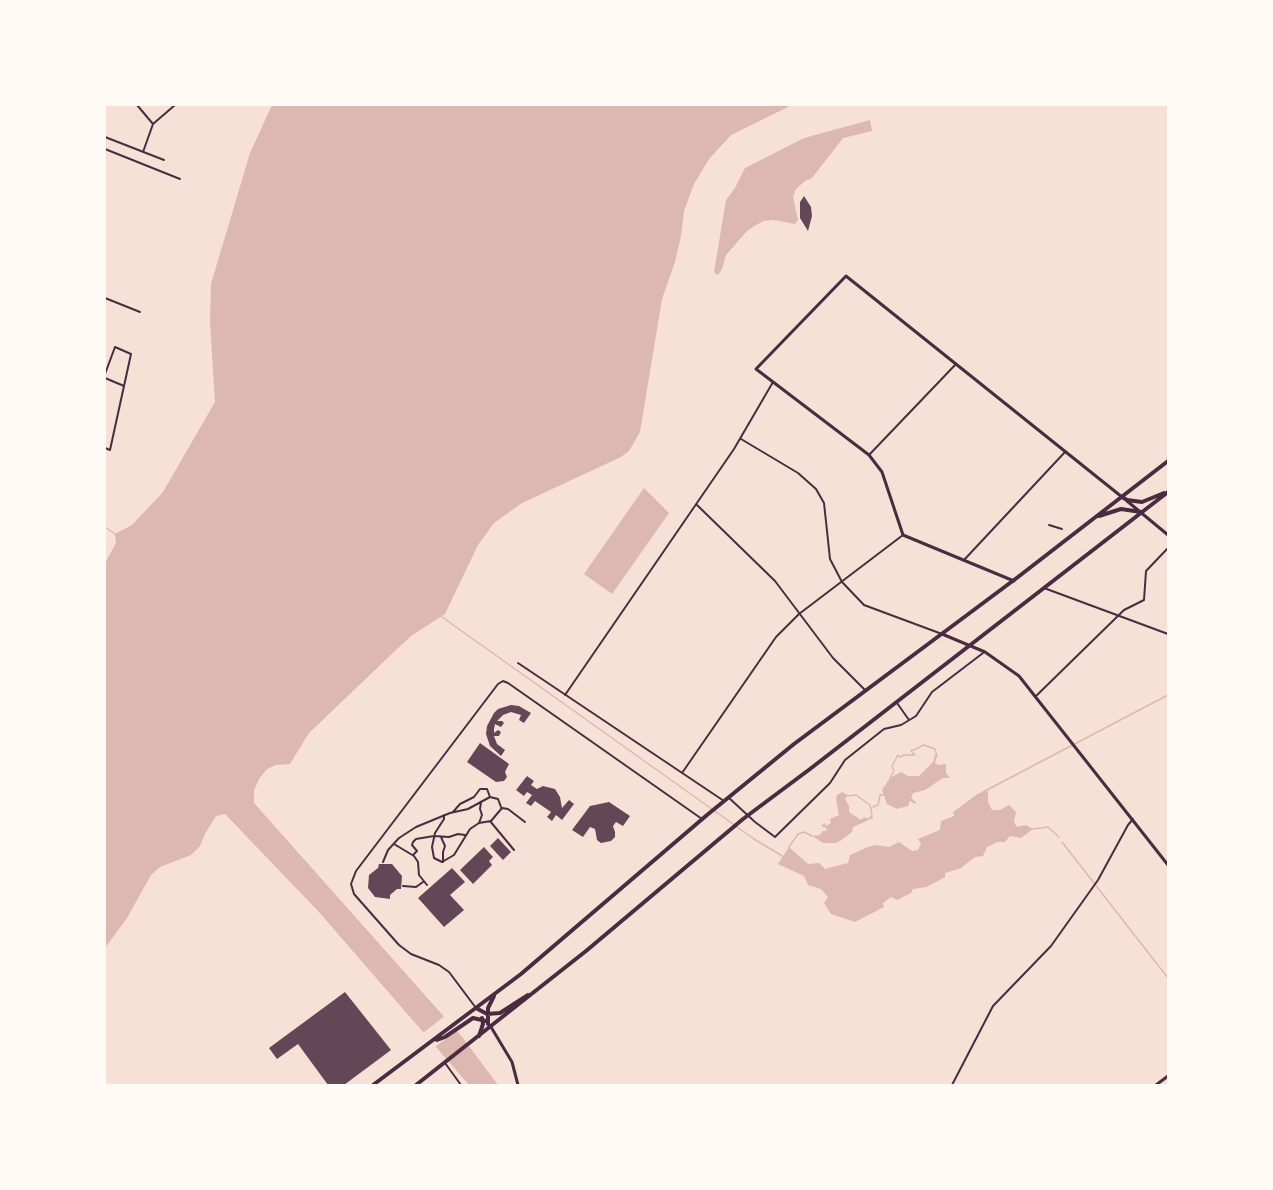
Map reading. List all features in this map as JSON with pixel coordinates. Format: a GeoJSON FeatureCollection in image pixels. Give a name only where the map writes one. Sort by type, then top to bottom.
{"type":"FeatureCollection","features":[{"type":"Feature","properties":{"kind":"main road"},"geometry":{"type":"LineString","coordinates":[[455,1027],[794,744],[1014,581],[1168,461]]}},
{"type":"Feature","properties":{"kind":"main road"},"geometry":{"type":"LineString","coordinates":[[1122,497],[1126,500],[1142,502],[1168,492]]}},
{"type":"Feature","properties":{"kind":"main road"},"geometry":{"type":"LineString","coordinates":[[478,1038],[485,1021],[535,993],[745,817],[1168,492]]}},
{"type":"Feature","properties":{"kind":"main road"},"geometry":{"type":"LineString","coordinates":[[1096,516],[1121,509],[1142,513]]}},
{"type":"Feature","properties":{"kind":"main road"},"geometry":{"type":"LineString","coordinates":[[416,1085],[478,1038],[491,1002],[499,991]]}},
{"type":"Feature","properties":{"kind":"main road"},"geometry":{"type":"LineString","coordinates":[[476,1008],[487,1014],[500,1013],[523,997],[535,993]]}},
{"type":"Feature","properties":{"kind":"main road"},"geometry":{"type":"LineString","coordinates":[[476,1008],[485,1021]]}},
{"type":"Feature","properties":{"kind":"main road"},"geometry":{"type":"LineString","coordinates":[[373,1085],[455,1027],[473,1018],[485,1021]]}},
{"type":"Feature","properties":{"kind":"street"},"geometry":{"type":"LineString","coordinates":[[137,105],[153,124]]}},
{"type":"Feature","properties":{"kind":"street"},"geometry":{"type":"LineString","coordinates":[[144,152],[153,124],[175,105]]}},
{"type":"Feature","properties":{"kind":"street"},"geometry":{"type":"LineString","coordinates":[[105,137],[164,160]]}},
{"type":"Feature","properties":{"kind":"street"},"geometry":{"type":"LineString","coordinates":[[105,149],[180,179]]}},
{"type":"Feature","properties":{"kind":"street"},"geometry":{"type":"LineString","coordinates":[[1014,581],[903,535],[882,472],[869,455],[756,369],[846,276],[1168,535]]}},
{"type":"Feature","properties":{"kind":"street"},"geometry":{"type":"LineString","coordinates":[[105,298],[140,312]]}},
{"type":"Feature","properties":{"kind":"street"},"geometry":{"type":"LineString","coordinates":[[105,374],[115,347],[131,354],[110,450],[105,448]]}},
{"type":"Feature","properties":{"kind":"street"},"geometry":{"type":"LineString","coordinates":[[869,455],[956,364]]}},
{"type":"Feature","properties":{"kind":"street"},"geometry":{"type":"LineString","coordinates":[[105,378],[124,386]]}},
{"type":"Feature","properties":{"kind":"street"},"geometry":{"type":"LineString","coordinates":[[565,695],[697,505],[741,439],[774,382]]}},
{"type":"Feature","properties":{"kind":"street"},"geometry":{"type":"LineString","coordinates":[[741,439],[798,473],[816,489],[824,503],[830,559],[842,582],[864,605],[970,644],[1012,670],[1168,865]]}},
{"type":"Feature","properties":{"kind":"street"},"geometry":{"type":"LineString","coordinates":[[964,560],[1065,452]]}},
{"type":"Feature","properties":{"kind":"street"},"geometry":{"type":"LineString","coordinates":[[697,505],[776,581],[833,658],[865,690]]}},
{"type":"Feature","properties":{"kind":"street"},"geometry":{"type":"LineString","coordinates":[[1048,525],[1062,529]]}},
{"type":"Feature","properties":{"kind":"street"},"geometry":{"type":"LineString","coordinates":[[682,773],[776,637],[799,614],[903,535]]}},
{"type":"Feature","properties":{"kind":"street"},"geometry":{"type":"LineString","coordinates":[[1035,697],[1124,610],[1144,600],[1146,571],[1168,548]]}},
{"type":"Feature","properties":{"kind":"street"},"geometry":{"type":"LineString","coordinates":[[1044,588],[1168,634]]}},
{"type":"Feature","properties":{"kind":"street"},"geometry":{"type":"LineString","coordinates":[[518,663],[775,837],[830,783],[845,760],[884,729],[901,725],[916,716],[932,692],[984,652]]}},
{"type":"Feature","properties":{"kind":"street"},"geometry":{"type":"LineString","coordinates":[[476,1008],[449,972],[439,965],[411,954],[399,945],[354,894],[351,884],[356,871],[498,684],[503,681],[508,683],[702,819]]}},
{"type":"Feature","properties":{"kind":"street"},"geometry":{"type":"LineString","coordinates":[[896,702],[909,720]]}},
{"type":"Feature","properties":{"kind":"street"},"geometry":{"type":"LineString","coordinates":[[453,812],[460,804],[474,797],[482,788],[489,790],[490,798]]}},
{"type":"Feature","properties":{"kind":"street"},"geometry":{"type":"LineString","coordinates":[[383,862],[388,850],[410,830],[444,815],[468,809],[490,798],[499,800],[501,808]]}},
{"type":"Feature","properties":{"kind":"street"},"geometry":{"type":"LineString","coordinates":[[443,862],[454,855],[465,835],[478,823],[482,815],[481,802]]}},
{"type":"Feature","properties":{"kind":"street"},"geometry":{"type":"LineString","coordinates":[[478,823],[490,821],[501,808]]}},
{"type":"Feature","properties":{"kind":"street"},"geometry":{"type":"LineString","coordinates":[[501,808],[511,811],[518,819],[525,822]]}},
{"type":"Feature","properties":{"kind":"street"},"geometry":{"type":"LineString","coordinates":[[443,862],[434,858],[432,852],[434,836],[444,815]]}},
{"type":"Feature","properties":{"kind":"street"},"geometry":{"type":"LineString","coordinates":[[952,1085],[993,1006],[1051,946],[1098,880],[1132,819]]}},
{"type":"Feature","properties":{"kind":"street"},"geometry":{"type":"LineString","coordinates":[[490,821],[514,850]]}},
{"type":"Feature","properties":{"kind":"street"},"geometry":{"type":"LineString","coordinates":[[413,855],[417,851],[412,846],[414,840],[434,836],[465,835]]}},
{"type":"Feature","properties":{"kind":"street"},"geometry":{"type":"LineString","coordinates":[[441,837],[445,846],[442,852],[443,862]]}},
{"type":"Feature","properties":{"kind":"street"},"geometry":{"type":"LineString","coordinates":[[394,844],[413,855],[418,862],[420,877],[427,885]]}},
{"type":"Feature","properties":{"kind":"street"},"geometry":{"type":"LineString","coordinates":[[403,886],[416,887],[424,882]]}},
{"type":"Feature","properties":{"kind":"street"},"geometry":{"type":"LineString","coordinates":[[485,1021],[512,1062],[518,1085]]}},
{"type":"Feature","properties":{"kind":"street"},"geometry":{"type":"LineString","coordinates":[[446,1063],[461,1085]]}},
{"type":"Feature","properties":{"kind":"street"},"geometry":{"type":"LineString","coordinates":[[1159,1084],[1168,1076]]}},
{"type":"Feature","properties":{"kind":"shaded area"},"geometry":{"type":"Polygon","coordinates":[[[272,105],[792,105],[731,135],[709,159],[694,184],[684,211],[675,262],[662,299],[640,432],[629,451],[621,457],[522,503],[494,523],[478,545],[445,614],[411,636],[309,733],[290,764],[276,765],[267,769],[254,790],[254,803],[463,1038],[498,1085],[469,1085],[318,911],[225,814],[216,816],[200,846],[191,855],[160,867],[151,875],[127,918],[105,948],[105,563],[116,543],[115,534],[132,525],[163,492],[215,402],[210,322],[211,284],[250,153],[272,105]]]}},
{"type":"Feature","properties":{"kind":"shaded area"},"geometry":{"type":"Polygon","coordinates":[[[870,120],[872,131],[843,138],[812,178],[796,189],[793,197],[798,220],[795,224],[774,220],[756,225],[747,231],[726,255],[718,275],[714,272],[726,200],[745,168],[804,138],[870,120]]]}},
{"type":"Feature","properties":{"kind":"shaded area"},"geometry":{"type":"Polygon","coordinates":[[[644,488],[669,513],[612,594],[584,574],[644,488]]]}},
{"type":"Feature","properties":{"kind":"shaded area"},"geometry":{"type":"Polygon","coordinates":[[[935,755],[937,756],[935,763],[946,764],[946,773],[950,778],[943,778],[925,790],[913,793],[911,798],[916,802],[915,804],[910,801],[908,806],[897,809],[887,804],[882,790],[890,778],[901,772],[908,776],[919,776],[933,762],[935,755]]]}},
{"type":"Feature","properties":{"kind":"shaded area"},"geometry":{"type":"Polygon","coordinates":[[[988,791],[988,802],[992,810],[1000,810],[1009,805],[1016,812],[1014,822],[1017,827],[1026,825],[1033,829],[1021,838],[1010,836],[1005,842],[997,842],[987,847],[983,856],[975,857],[961,868],[945,873],[945,877],[927,887],[913,889],[911,893],[897,900],[891,897],[883,903],[884,907],[855,922],[831,914],[824,903],[828,897],[821,889],[808,885],[804,876],[778,864],[789,847],[808,864],[819,863],[825,869],[848,863],[850,855],[876,845],[889,847],[899,842],[912,851],[918,850],[921,843],[918,839],[940,830],[941,821],[954,816],[953,812],[979,793],[988,791]]]}},
{"type":"Feature","properties":{"kind":"shaded area"},"geometry":{"type":"Polygon","coordinates":[[[842,792],[848,795],[845,799],[849,812],[861,820],[864,817],[868,819],[872,814],[873,818],[853,827],[852,832],[840,841],[823,843],[812,836],[827,831],[821,826],[831,823],[830,819],[839,815],[836,799],[837,795],[842,792]]]}},
{"type":"Feature","properties":{"kind":"pier"},"geometry":{"type":"Polygon","coordinates":[[[446,1015],[459,1029],[435,1047],[423,1033],[446,1015]]]}},
{"type":"Feature","properties":{"kind":"building"},"geometry":{"type":"Polygon","coordinates":[[[804,196],[811,207],[812,216],[808,231],[800,218],[800,202],[804,196]]]}},
{"type":"Feature","properties":{"kind":"building"},"geometry":{"type":"Polygon","coordinates":[[[511,705],[519,706],[531,713],[524,723],[519,720],[521,715],[511,712],[503,715],[497,721],[504,723],[501,727],[495,724],[494,729],[494,733],[498,730],[501,732],[499,736],[494,736],[497,744],[505,750],[501,756],[490,746],[486,734],[487,726],[498,709],[511,705]]]}},
{"type":"Feature","properties":{"kind":"building"},"geometry":{"type":"Polygon","coordinates":[[[480,743],[509,764],[504,781],[496,782],[467,762],[480,743]]]}},
{"type":"Feature","properties":{"kind":"building"},"geometry":{"type":"Polygon","coordinates":[[[527,776],[534,781],[531,785],[537,789],[543,786],[555,789],[560,797],[562,808],[569,800],[574,804],[562,820],[556,815],[552,821],[547,817],[551,812],[535,801],[531,806],[526,803],[532,795],[527,792],[524,796],[516,790],[527,776]]]}},
{"type":"Feature","properties":{"kind":"building"},"geometry":{"type":"Polygon","coordinates":[[[609,802],[630,816],[623,826],[616,822],[613,826],[615,837],[611,841],[601,843],[597,840],[595,829],[590,827],[583,837],[572,830],[590,806],[609,802]]]}},
{"type":"Feature","properties":{"kind":"building"},"geometry":{"type":"Polygon","coordinates":[[[498,838],[511,852],[503,860],[490,846],[498,838]]]}},
{"type":"Feature","properties":{"kind":"building"},"geometry":{"type":"Polygon","coordinates":[[[484,847],[493,857],[489,861],[492,865],[473,884],[460,870],[484,847]]]}},
{"type":"Feature","properties":{"kind":"building"},"geometry":{"type":"Polygon","coordinates":[[[379,864],[392,864],[402,876],[401,889],[397,889],[390,895],[390,899],[375,897],[368,888],[369,875],[378,868],[379,864]]]}},
{"type":"Feature","properties":{"kind":"building"},"geometry":{"type":"Polygon","coordinates":[[[452,868],[465,882],[450,895],[464,910],[444,927],[418,898],[452,868]]]}},
{"type":"Feature","properties":{"kind":"building"},"geometry":{"type":"Polygon","coordinates":[[[345,992],[391,1050],[344,1085],[328,1085],[298,1044],[277,1059],[269,1048],[345,992]]]}},
{"type":"Feature","properties":{"kind":"waterway"},"geometry":{"type":"LineString","coordinates":[[105,527],[115,534]]}},
{"type":"Feature","properties":{"kind":"waterway"},"geometry":{"type":"LineString","coordinates":[[442,617],[754,839],[784,857]]}},
{"type":"Feature","properties":{"kind":"waterway"},"geometry":{"type":"LineString","coordinates":[[983,792],[1168,695]]}},
{"type":"Feature","properties":{"kind":"waterway"},"geometry":{"type":"LineString","coordinates":[[890,778],[894,771],[892,766],[898,755],[900,757],[915,755],[911,751],[924,745],[935,749],[937,756]]}},
{"type":"Feature","properties":{"kind":"waterway"},"geometry":{"type":"LineString","coordinates":[[848,796],[856,795],[870,805],[872,814]]}},
{"type":"Feature","properties":{"kind":"waterway"},"geometry":{"type":"LineString","coordinates":[[873,807],[878,805],[880,795],[883,795]]}},
{"type":"Feature","properties":{"kind":"waterway"},"geometry":{"type":"LineString","coordinates":[[1033,829],[1048,827],[1059,837]]}},
{"type":"Feature","properties":{"kind":"waterway"},"geometry":{"type":"LineString","coordinates":[[789,847],[798,834],[804,832],[812,836]]}},
{"type":"Feature","properties":{"kind":"waterway"},"geometry":{"type":"LineString","coordinates":[[1062,842],[1168,978]]}}]}
